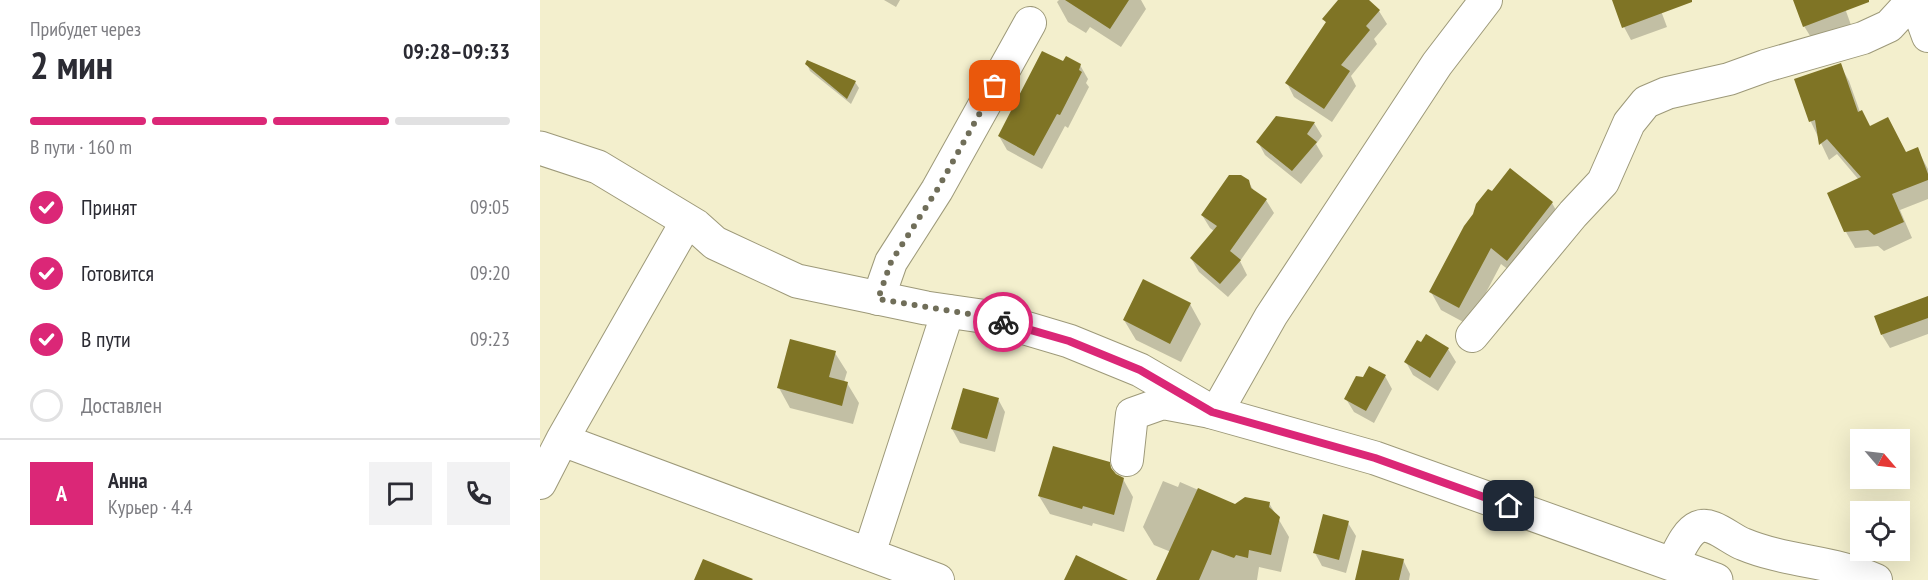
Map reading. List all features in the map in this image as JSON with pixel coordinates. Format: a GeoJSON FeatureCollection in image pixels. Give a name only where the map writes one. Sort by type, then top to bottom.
{"type":"FeatureCollection","features":[{"type":"Feature","properties":{"kind":"main road"},"geometry":{"type":"LineString","coordinates":[[540,148],[598,167],[687,220],[715,243],[797,281],[878,299],[987,317],[1069,341],[1140,370],[1216,413],[1375,458],[1665,569],[1716,580]]}},
{"type":"Feature","properties":{"kind":"street"},"geometry":{"type":"LineString","coordinates":[[1127,460],[1132,414],[1163,403],[1216,413],[1271,316],[1437,64],[1486,0]]}},
{"type":"Feature","properties":{"kind":"street"},"geometry":{"type":"LineString","coordinates":[[1472,336],[1573,214],[1603,182],[1629,123],[1647,102],[1666,93],[1729,79],[1765,66],[1863,38],[1889,26],[1914,0],[1928,36]]}},
{"type":"Feature","properties":{"kind":"street"},"geometry":{"type":"LineString","coordinates":[[878,299],[891,262],[937,190],[1030,23]]}},
{"type":"Feature","properties":{"kind":"street"},"geometry":{"type":"LineString","coordinates":[[540,483],[687,220]]}},
{"type":"Feature","properties":{"kind":"street"},"geometry":{"type":"LineString","coordinates":[[869,554],[948,311]]}},
{"type":"Feature","properties":{"kind":"street"},"geometry":{"type":"LineString","coordinates":[[562,440],[938,580]]}},
{"type":"Feature","properties":{"kind":"street"},"geometry":{"type":"LineString","coordinates":[[1665,569],[1696,527],[1707,525],[1742,544],[1774,555],[1823,563],[1876,580]]}},
{"type":"Feature","properties":{"kind":"building"},"geometry":{"type":"Polygon","coordinates":[[[1065,0],[1129,0],[1110,29],[1065,0]]]}},
{"type":"Feature","properties":{"kind":"building"},"geometry":{"type":"Polygon","coordinates":[[[1338,0],[1369,0],[1380,10],[1366,26],[1370,30],[1341,65],[1350,71],[1324,109],[1285,83],[1326,22],[1322,19],[1338,0]]]}},
{"type":"Feature","properties":{"kind":"building"},"geometry":{"type":"Polygon","coordinates":[[[1612,0],[1692,0],[1692,2],[1622,28],[1612,0]]]}},
{"type":"Feature","properties":{"kind":"building"},"geometry":{"type":"Polygon","coordinates":[[[1793,0],[1869,0],[1869,2],[1803,27],[1793,0]]]}},
{"type":"Feature","properties":{"kind":"building"},"geometry":{"type":"Polygon","coordinates":[[[1042,51],[1063,61],[1066,56],[1081,64],[1079,70],[1082,72],[1060,115],[1057,114],[1034,156],[998,136],[1042,51]]]}},
{"type":"Feature","properties":{"kind":"building"},"geometry":{"type":"Polygon","coordinates":[[[807,60],[856,81],[847,99],[805,64],[807,60]]]}},
{"type":"Feature","properties":{"kind":"building"},"geometry":{"type":"Polygon","coordinates":[[[1841,63],[1858,112],[1862,110],[1870,126],[1888,117],[1906,152],[1918,147],[1928,174],[1928,180],[1892,194],[1904,222],[1874,235],[1868,230],[1844,232],[1827,193],[1861,177],[1827,139],[1819,145],[1815,120],[1809,122],[1794,79],[1841,63]]]}},
{"type":"Feature","properties":{"kind":"building"},"geometry":{"type":"Polygon","coordinates":[[[1276,116],[1315,122],[1307,134],[1317,142],[1292,171],[1256,142],[1276,116]]]}},
{"type":"Feature","properties":{"kind":"building"},"geometry":{"type":"Polygon","coordinates":[[[1510,168],[1553,202],[1507,261],[1491,248],[1459,308],[1429,292],[1464,226],[1473,214],[1476,204],[1488,189],[1492,191],[1510,168]]]}},
{"type":"Feature","properties":{"kind":"building"},"geometry":{"type":"Polygon","coordinates":[[[1229,175],[1241,175],[1249,180],[1251,188],[1267,199],[1230,251],[1241,260],[1220,284],[1190,258],[1217,226],[1201,215],[1229,175]]]}},
{"type":"Feature","properties":{"kind":"building"},"geometry":{"type":"Polygon","coordinates":[[[1143,279],[1191,303],[1170,344],[1123,320],[1143,279]]]}},
{"type":"Feature","properties":{"kind":"building"},"geometry":{"type":"Polygon","coordinates":[[[1928,296],[1928,318],[1881,335],[1874,316],[1928,296]]]}},
{"type":"Feature","properties":{"kind":"building"},"geometry":{"type":"Polygon","coordinates":[[[1426,334],[1449,348],[1430,378],[1404,362],[1417,340],[1421,342],[1426,334]]]}},
{"type":"Feature","properties":{"kind":"building"},"geometry":{"type":"Polygon","coordinates":[[[790,339],[836,351],[829,377],[848,382],[842,406],[777,388],[790,339]]]}},
{"type":"Feature","properties":{"kind":"building"},"geometry":{"type":"Polygon","coordinates":[[[1369,366],[1386,375],[1366,411],[1344,399],[1356,376],[1363,377],[1369,366]]]}},
{"type":"Feature","properties":{"kind":"building"},"geometry":{"type":"Polygon","coordinates":[[[963,388],[999,398],[987,439],[951,429],[963,388]]]}},
{"type":"Feature","properties":{"kind":"building"},"geometry":{"type":"Polygon","coordinates":[[[1053,446],[1110,462],[1116,474],[1124,478],[1114,515],[1083,506],[1082,509],[1038,496],[1053,446]]]}},
{"type":"Feature","properties":{"kind":"building"},"geometry":{"type":"Polygon","coordinates":[[[1198,488],[1235,504],[1245,497],[1270,502],[1269,507],[1280,517],[1271,555],[1249,550],[1248,558],[1236,555],[1234,558],[1212,550],[1199,580],[1156,580],[1198,488]]]}},
{"type":"Feature","properties":{"kind":"building"},"geometry":{"type":"Polygon","coordinates":[[[1323,514],[1349,521],[1339,560],[1313,553],[1323,514]]]}},
{"type":"Feature","properties":{"kind":"building"},"geometry":{"type":"Polygon","coordinates":[[[1362,550],[1404,559],[1399,580],[1355,580],[1362,550]]]}},
{"type":"Feature","properties":{"kind":"building"},"geometry":{"type":"Polygon","coordinates":[[[1076,555],[1128,580],[1064,580],[1076,555]]]}},
{"type":"Feature","properties":{"kind":"building"},"geometry":{"type":"Polygon","coordinates":[[[703,559],[753,579],[694,580],[703,559]]]}},
{"type":"Feature","properties":{"kind":"way so far"},"geometry":{"type":"LineString","coordinates":[[995,86],[937,190],[891,262],[878,299],[987,317],[1003,322]]}},
{"type":"Feature","properties":{"kind":"route"},"geometry":{"type":"LineString","coordinates":[[1003,322],[1069,341],[1140,370],[1212,412],[1375,458],[1509,506]]}}]}
